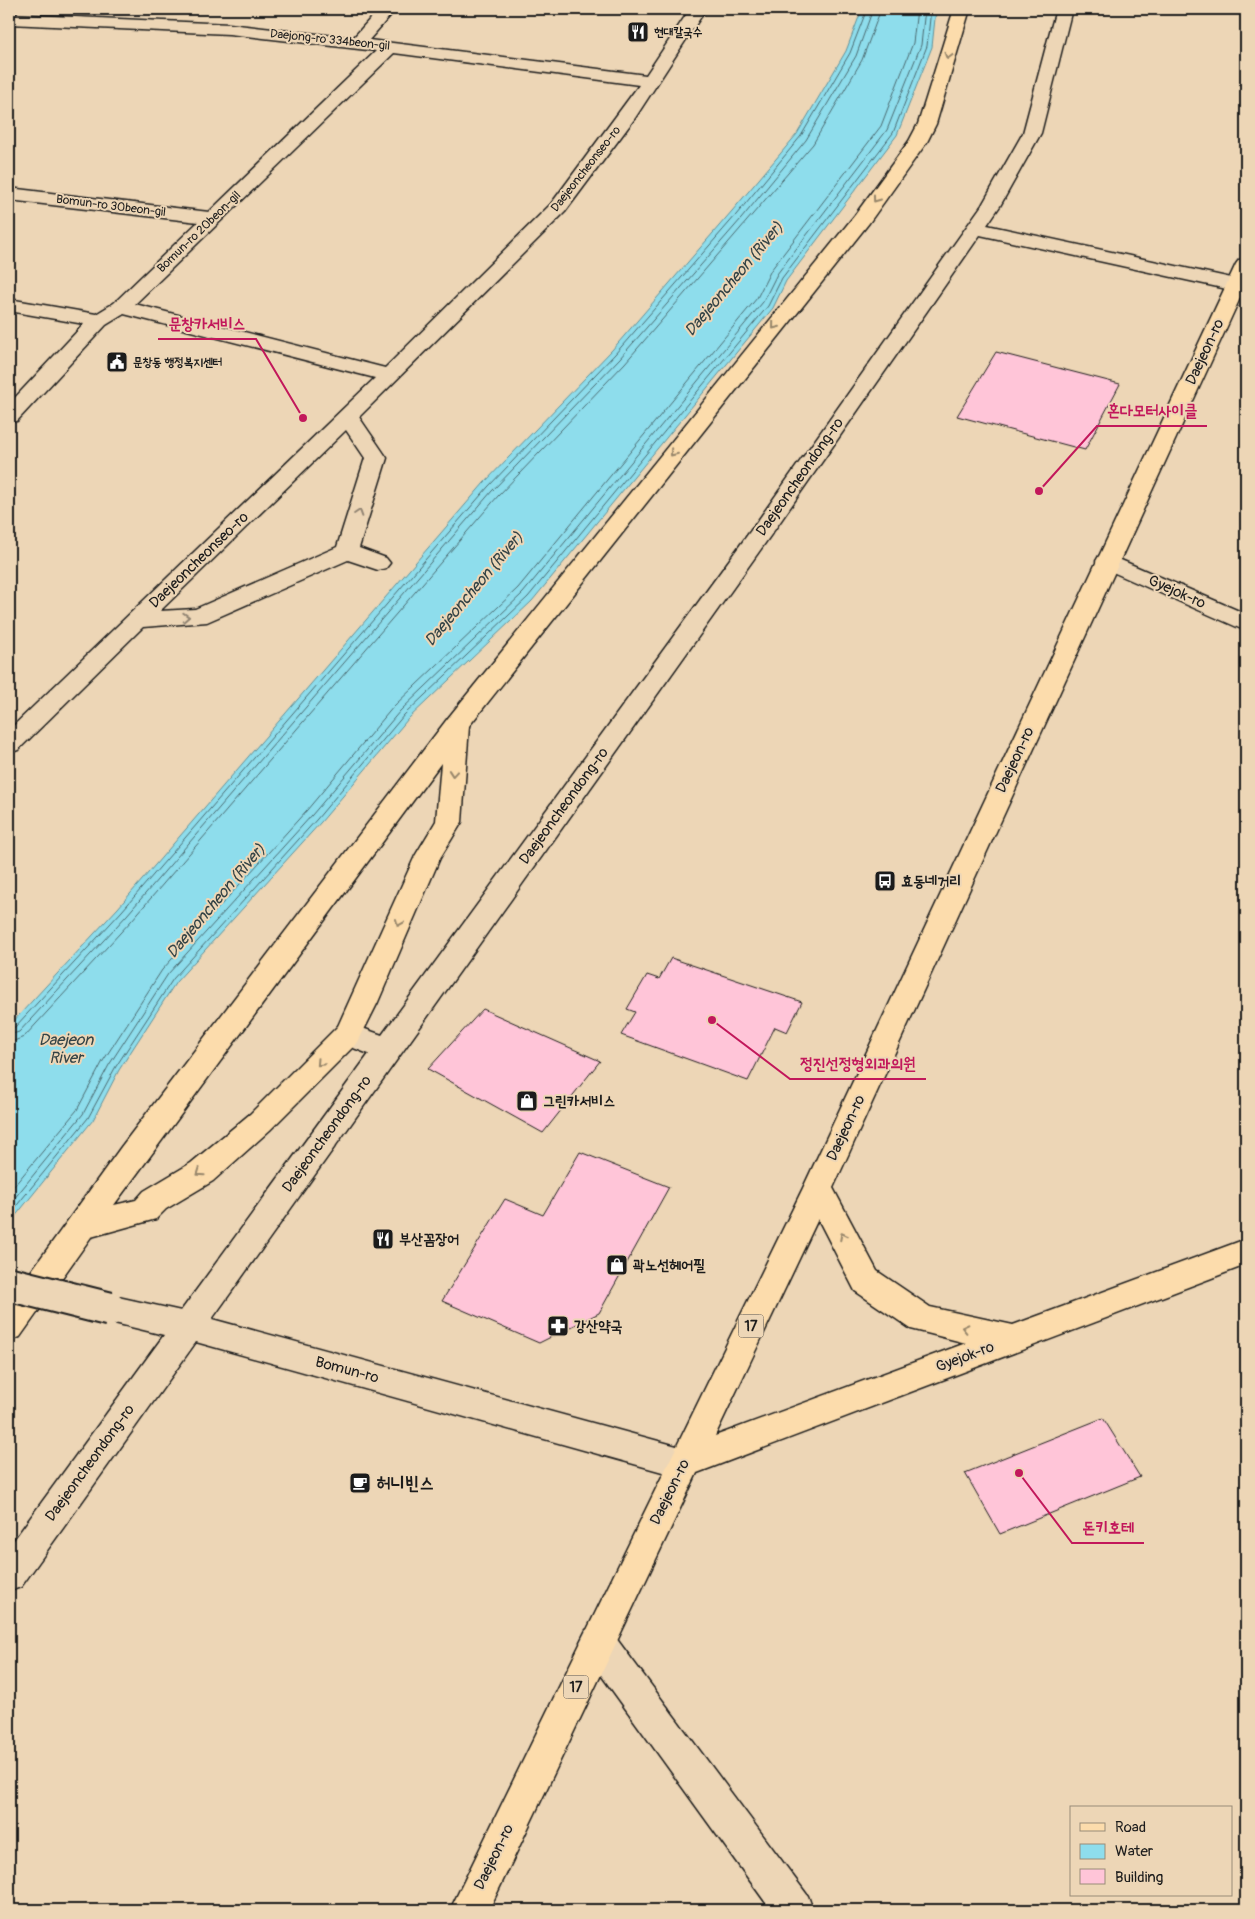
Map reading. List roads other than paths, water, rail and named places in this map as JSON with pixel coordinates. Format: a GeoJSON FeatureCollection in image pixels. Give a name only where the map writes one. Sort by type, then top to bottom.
{"type":"FeatureCollection","features":[{"type":"Feature","properties":{"kind":"main road"},"geometry":{"type":"LineString","coordinates":[[12,1329],[82,1226],[173,1101],[457,724],[862,219],[918,142],[927,124],[962,9]]}},
{"type":"Feature","properties":{"kind":"main road","name":"Daejeon-ro"},"geometry":{"type":"LineString","coordinates":[[469,1910],[818,1188],[1246,264]]}},
{"type":"Feature","properties":{"kind":"main road"},"geometry":{"type":"LineString","coordinates":[[82,1226],[145,1210],[155,1200],[202,1172],[268,1115],[348,1034],[428,856],[449,822],[457,724]]}},
{"type":"Feature","properties":{"kind":"main road"},"geometry":{"type":"LineString","coordinates":[[818,1188],[866,1281],[922,1319],[1013,1339]]}},
{"type":"Feature","properties":{"kind":"main road","name":"Gyejok-ro"},"geometry":{"type":"LineString","coordinates":[[684,1463],[1246,1252]]}},
{"type":"Feature","properties":{"kind":"street"},"geometry":{"type":"LineString","coordinates":[[356,43],[388,9]]}},
{"type":"Feature","properties":{"kind":"street","name":"Daejeoncheonseo-ro"},"geometry":{"type":"LineString","coordinates":[[9,744],[348,417],[558,208],[629,114],[698,9]]}},
{"type":"Feature","properties":{"kind":"street","name":"Daejeoncheondong-ro"},"geometry":{"type":"LineString","coordinates":[[9,1575],[765,527],[991,206],[1032,133],[1064,9]]}},
{"type":"Feature","properties":{"kind":"street","name":"Daejong-ro 334beon-gil"},"geometry":{"type":"LineString","coordinates":[[9,19],[229,29],[390,47],[650,81]]}},
{"type":"Feature","properties":{"kind":"street","name":"Bomun-ro 20beon-gil"},"geometry":{"type":"LineString","coordinates":[[9,416],[99,321],[121,307],[390,47]]}},
{"type":"Feature","properties":{"kind":"street","name":"Bomun-ro 30beon-gil"},"geometry":{"type":"LineString","coordinates":[[9,194],[214,218]]}},
{"type":"Feature","properties":{"kind":"street"},"geometry":{"type":"LineString","coordinates":[[975,228],[1236,285]]}},
{"type":"Feature","properties":{"kind":"street"},"geometry":{"type":"LineString","coordinates":[[9,305],[99,321]]}},
{"type":"Feature","properties":{"kind":"street"},"geometry":{"type":"LineString","coordinates":[[121,307],[389,375]]}},
{"type":"Feature","properties":{"kind":"street"},"geometry":{"type":"LineString","coordinates":[[347,551],[376,458],[348,417]]}},
{"type":"Feature","properties":{"kind":"street"},"geometry":{"type":"LineString","coordinates":[[138,620],[199,617],[347,551],[378,563]]}},
{"type":"Feature","properties":{"kind":"street","name":"Gyejok-ro"},"geometry":{"type":"LineString","coordinates":[[1107,561],[1246,623]]}},
{"type":"Feature","properties":{"kind":"street"},"geometry":{"type":"LineString","coordinates":[[348,1034],[388,1049]]}},
{"type":"Feature","properties":{"kind":"street","name":"Bomun-ro"},"geometry":{"type":"LineString","coordinates":[[9,1284],[188,1326],[684,1463]]}},
{"type":"Feature","properties":{"kind":"street"},"geometry":{"type":"LineString","coordinates":[[598,1642],[794,1910]]}},
{"type":"Feature","properties":{"kind":"water","name":"Daejeon River"},"geometry":{"type":"Polygon","coordinates":[[[862,9],[936,9],[932,47],[897,135],[786,281],[773,308],[532,601],[408,719],[321,822],[176,982],[119,1070],[93,1120],[9,1224],[9,1026],[118,908],[484,483],[612,350],[797,134],[846,51],[862,9]]]}},
{"type":"Feature","properties":{"kind":"place","name":"현대칼국수"},"geometry":{"type":"Point","coordinates":[638,32]}},
{"type":"Feature","properties":{"kind":"place","name":"문창동 행정복지센터"},"geometry":{"type":"Point","coordinates":[117,362]}},
{"type":"Feature","properties":{"kind":"place","name":"문창카서비스"},"geometry":{"type":"Point","coordinates":[303,418]}},
{"type":"Feature","properties":{"kind":"place","name":"혼다모터사이클"},"geometry":{"type":"Point","coordinates":[1039,491]}},
{"type":"Feature","properties":{"kind":"place","name":"효동네거리"},"geometry":{"type":"Point","coordinates":[885,881]}},
{"type":"Feature","properties":{"kind":"place","name":"정진선정형외과의원"},"geometry":{"type":"Point","coordinates":[712,1020]}},
{"type":"Feature","properties":{"kind":"place","name":"그린카서비스"},"geometry":{"type":"Point","coordinates":[527,1101]}},
{"type":"Feature","properties":{"kind":"place","name":"부산꼼장어"},"geometry":{"type":"Point","coordinates":[383,1239]}},
{"type":"Feature","properties":{"kind":"place","name":"곽노선헤어필"},"geometry":{"type":"Point","coordinates":[617,1265]}},
{"type":"Feature","properties":{"kind":"place","name":"강산약국"},"geometry":{"type":"Point","coordinates":[558,1326]}},
{"type":"Feature","properties":{"kind":"place","name":"돈키호테"},"geometry":{"type":"Point","coordinates":[1019,1473]}},
{"type":"Feature","properties":{"kind":"place","name":"허니빈스"},"geometry":{"type":"Point","coordinates":[360,1483]}},
{"type":"Feature","properties":{"kind":"water label","name":"Daejeoncheon (River)"},"geometry":{"type":"Point","coordinates":[734,279]}},
{"type":"Feature","properties":{"kind":"water label","name":"Daejeoncheon (River)"},"geometry":{"type":"Point","coordinates":[474,589]}},
{"type":"Feature","properties":{"kind":"water label","name":"Daejeoncheon (River)"},"geometry":{"type":"Point","coordinates":[216,901]}}]}
